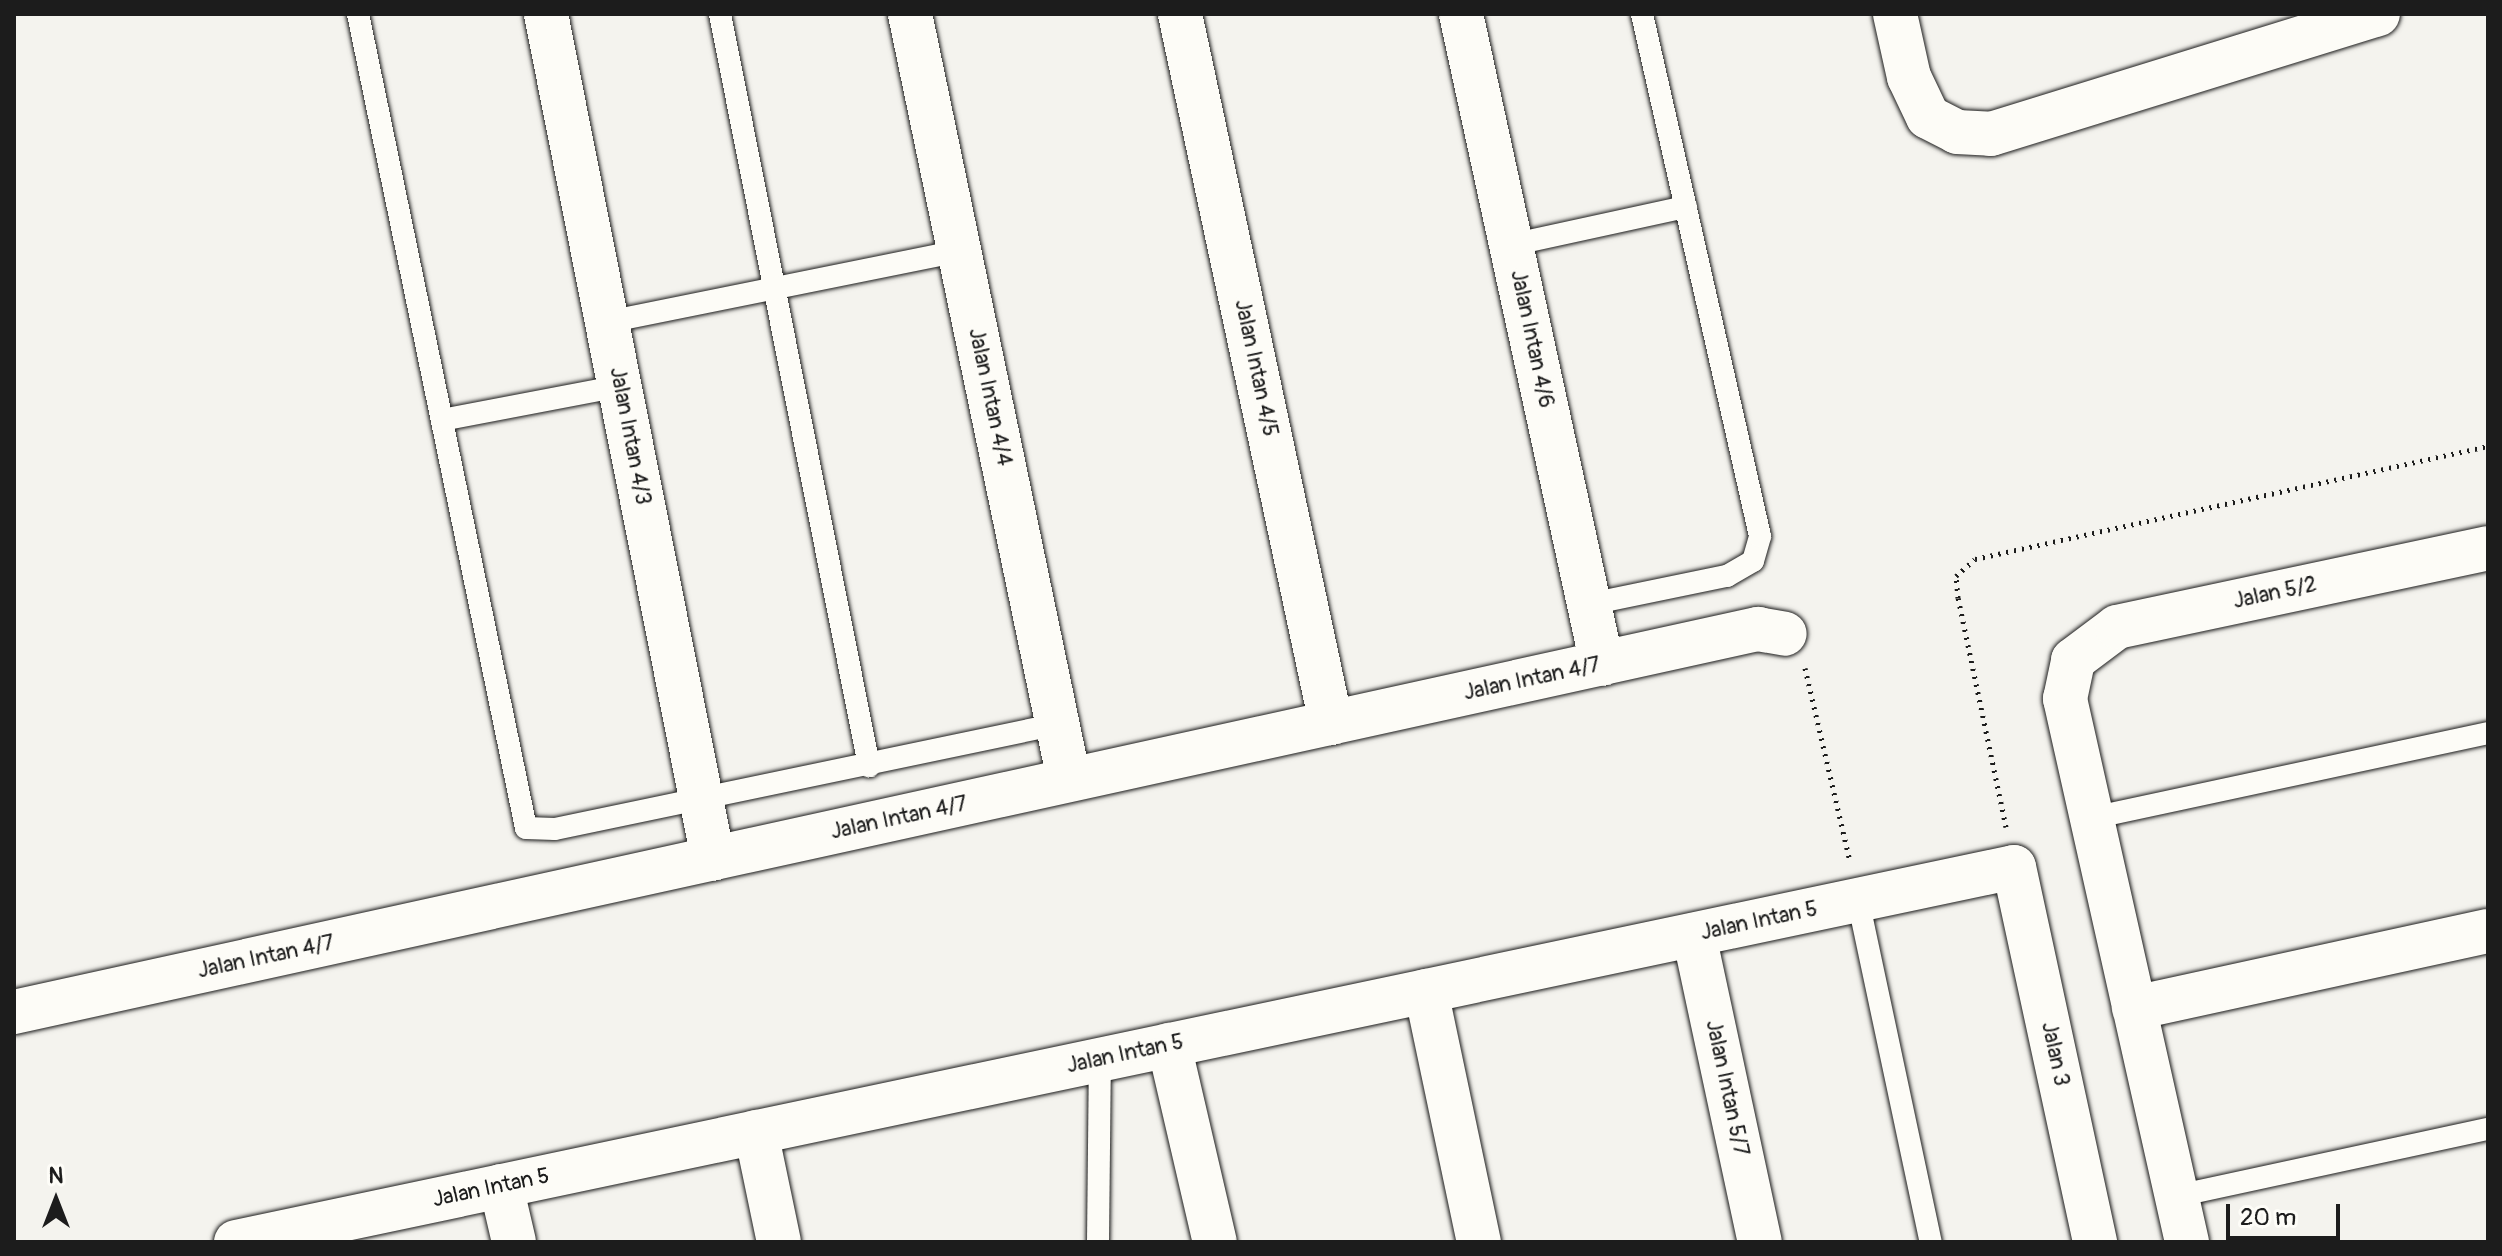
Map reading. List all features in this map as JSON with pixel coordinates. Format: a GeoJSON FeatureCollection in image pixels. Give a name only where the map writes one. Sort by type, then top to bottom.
{"type":"FeatureCollection","features":[{"type":"Feature","properties":{"kind":"street","name":"Jalan Intan 4/3"},"geometry":{"type":"LineString","coordinates":[[546,14],[713,859]]}},
{"type":"Feature","properties":{"kind":"street","name":"Jalan Intan 4/4"},"geometry":{"type":"LineString","coordinates":[[910,14],[1069,780]]}},
{"type":"Feature","properties":{"kind":"street","name":"Jalan Intan 4/5"},"geometry":{"type":"LineString","coordinates":[[1180,14],[1331,723]]}},
{"type":"Feature","properties":{"kind":"street","name":"Jalan Intan 4/6"},"geometry":{"type":"LineString","coordinates":[[1461,14],[1602,664]]}},
{"type":"Feature","properties":{"kind":"street"},"geometry":{"type":"LineString","coordinates":[[1895,14],[1909,77],[1928,117],[1957,132],[1991,134],[2378,14]]}},
{"type":"Feature","properties":{"kind":"street","name":"Jalan 5/2"},"geometry":{"type":"LineString","coordinates":[[2092,818],[2065,699],[2073,660],[2117,627],[2488,548]]}},
{"type":"Feature","properties":{"kind":"street","name":"Jalan Intan 4/7"},"geometry":{"type":"LineString","coordinates":[[16,1002],[713,859],[1758,629],[1785,634]]}},
{"type":"Feature","properties":{"kind":"street"},"geometry":{"type":"LineString","coordinates":[[2092,818],[2187,1242]]}},
{"type":"Feature","properties":{"kind":"street","name":"Jalan Intan 5"},"geometry":{"type":"LineString","coordinates":[[245,1241],[2014,867]]}},
{"type":"Feature","properties":{"kind":"street","name":"Jalan 3"},"geometry":{"type":"LineString","coordinates":[[2014,867],[2095,1242]]}},
{"type":"Feature","properties":{"kind":"street"},"geometry":{"type":"LineString","coordinates":[[2134,1008],[2488,931]]}},
{"type":"Feature","properties":{"kind":"street","name":"Jalan Intan 5/7"},"geometry":{"type":"LineString","coordinates":[[1694,935],[1760,1242]]}},
{"type":"Feature","properties":{"kind":"street"},"geometry":{"type":"LineString","coordinates":[[1426,991],[1479,1242]]}},
{"type":"Feature","properties":{"kind":"street"},"geometry":{"type":"LineString","coordinates":[[1169,1045],[1215,1242]]}},
{"type":"Feature","properties":{"kind":"street"},"geometry":{"type":"LineString","coordinates":[[756,1132],[779,1242]]}},
{"type":"Feature","properties":{"kind":"street"},"geometry":{"type":"LineString","coordinates":[[501,1186],[514,1242]]}},
{"type":"Feature","properties":{"kind":"lane"},"geometry":{"type":"LineString","coordinates":[[358,14],[526,828],[702,799],[1058,724]]}},
{"type":"Feature","properties":{"kind":"lane"},"geometry":{"type":"LineString","coordinates":[[720,14],[772,290],[869,766]]}},
{"type":"Feature","properties":{"kind":"lane"},"geometry":{"type":"LineString","coordinates":[[1590,604],[1727,576],[1753,561],[1760,536],[1642,14]]}},
{"type":"Feature","properties":{"kind":"lane"},"geometry":{"type":"LineString","coordinates":[[1511,245],[1686,207]]}},
{"type":"Feature","properties":{"kind":"lane"},"geometry":{"type":"LineString","coordinates":[[607,322],[959,251]]}},
{"type":"Feature","properties":{"kind":"lane"},"geometry":{"type":"LineString","coordinates":[[442,420],[620,386]]}},
{"type":"Feature","properties":{"kind":"lane"},"geometry":{"type":"LineString","coordinates":[[2092,818],[2488,733]]}},
{"type":"Feature","properties":{"kind":"lane"},"geometry":{"type":"LineString","coordinates":[[1858,900],[1931,1242]]}},
{"type":"Feature","properties":{"kind":"lane"},"geometry":{"type":"LineString","coordinates":[[1098,1242],[1100,1060]]}},
{"type":"Feature","properties":{"kind":"lane"},"geometry":{"type":"LineString","coordinates":[[2177,1196],[2488,1129]]}},
{"type":"Feature","properties":{"kind":"path"},"geometry":{"type":"LineString","coordinates":[[2014,867],[1958,598],[1956,576],[1975,559],[2488,446]]}},
{"type":"Feature","properties":{"kind":"path"},"geometry":{"type":"LineString","coordinates":[[1785,634],[1806,671],[1858,900]]}}]}
